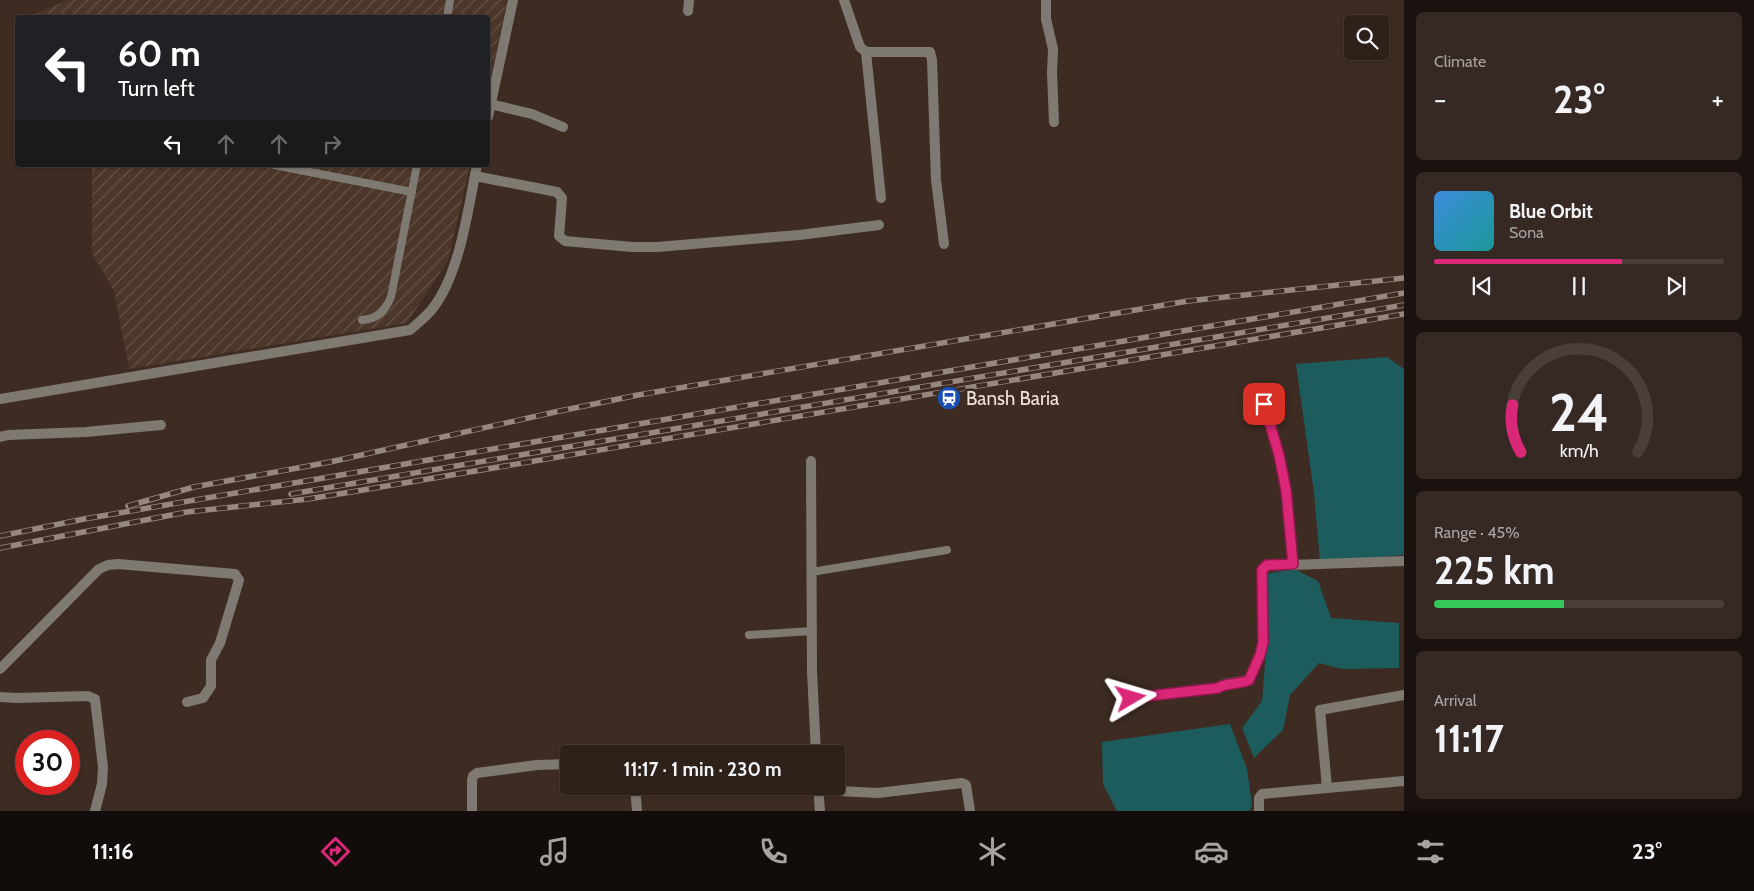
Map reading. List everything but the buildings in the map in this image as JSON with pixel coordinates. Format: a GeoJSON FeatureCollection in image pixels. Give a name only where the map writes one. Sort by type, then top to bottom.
{"type":"FeatureCollection","features":[{"type":"Feature","properties":{"kind":"street"},"geometry":{"type":"LineString","coordinates":[[513,0],[490,104],[532,114],[563,127]]}},
{"type":"Feature","properties":{"kind":"street"},"geometry":{"type":"LineString","coordinates":[[844,0],[860,47],[866,52],[930,52],[932,60],[936,180],[944,244]]}},
{"type":"Feature","properties":{"kind":"street"},"geometry":{"type":"LineString","coordinates":[[1046,0],[1046,19],[1053,49],[1054,122]]}},
{"type":"Feature","properties":{"kind":"street"},"geometry":{"type":"LineString","coordinates":[[866,52],[881,198]]}},
{"type":"Feature","properties":{"kind":"street"},"geometry":{"type":"LineString","coordinates":[[0,399],[410,330],[432,309],[450,280],[455,267],[477,167]]}},
{"type":"Feature","properties":{"kind":"street"},"geometry":{"type":"LineString","coordinates":[[475,176],[557,192],[562,198],[560,236],[564,241],[632,248],[799,235],[879,225]]}},
{"type":"Feature","properties":{"kind":"street"},"geometry":{"type":"LineString","coordinates":[[1264,404],[1279,455],[1286,490],[1293,564]]}},
{"type":"Feature","properties":{"kind":"street"},"geometry":{"type":"LineString","coordinates":[[0,438],[8,435],[106,431],[162,425]]}},
{"type":"Feature","properties":{"kind":"street"},"geometry":{"type":"LineString","coordinates":[[811,461],[812,671],[816,745]]}},
{"type":"Feature","properties":{"kind":"street"},"geometry":{"type":"LineString","coordinates":[[1131,698],[1218,688],[1225,684],[1249,680],[1263,643],[1262,570],[1267,565],[1336,565],[1404,561]]}},
{"type":"Feature","properties":{"kind":"street"},"geometry":{"type":"LineString","coordinates":[[0,669],[99,569],[108,565],[118,564],[235,574],[239,580],[220,643],[211,660],[211,686],[203,698],[187,702]]}},
{"type":"Feature","properties":{"kind":"street"},"geometry":{"type":"LineString","coordinates":[[1327,788],[1320,710],[1404,695]]}},
{"type":"Feature","properties":{"kind":"street"},"geometry":{"type":"LineString","coordinates":[[0,697],[88,696],[95,699],[104,767],[95,811]]}},
{"type":"Feature","properties":{"kind":"street"},"geometry":{"type":"LineString","coordinates":[[472,811],[472,780],[476,774],[537,765],[560,764]]}},
{"type":"Feature","properties":{"kind":"street"},"geometry":{"type":"LineString","coordinates":[[1259,811],[1260,795],[1404,781]]}},
{"type":"Feature","properties":{"kind":"street"},"geometry":{"type":"LineString","coordinates":[[845,790],[878,793],[962,783],[966,785],[970,811]]}},
{"type":"Feature","properties":{"kind":"street"},"geometry":{"type":"LineString","coordinates":[[636,795],[637,811]]}},
{"type":"Feature","properties":{"kind":"street"},"geometry":{"type":"LineString","coordinates":[[819,795],[820,811]]}},
{"type":"Feature","properties":{"kind":"lane"},"geometry":{"type":"LineString","coordinates":[[448,15],[450,0]]}},
{"type":"Feature","properties":{"kind":"lane"},"geometry":{"type":"LineString","coordinates":[[284,167],[412,192]]}},
{"type":"Feature","properties":{"kind":"lane"},"geometry":{"type":"LineString","coordinates":[[362,320],[379,316],[387,307],[391,297],[418,167]]}},
{"type":"Feature","properties":{"kind":"lane"},"geometry":{"type":"LineString","coordinates":[[811,572],[947,550]]}},
{"type":"Feature","properties":{"kind":"lane"},"geometry":{"type":"LineString","coordinates":[[749,635],[812,632]]}},
{"type":"Feature","properties":{"kind":"shaded area"},"geometry":{"type":"Polygon","coordinates":[[[67,0],[507,0],[490,80],[490,15],[33,15],[67,0]]]}},
{"type":"Feature","properties":{"kind":"shaded area"},"geometry":{"type":"Polygon","coordinates":[[[92,167],[470,167],[448,261],[407,323],[129,369],[114,291],[92,253],[92,167]]]}},
{"type":"Feature","properties":{"kind":"water"},"geometry":{"type":"Polygon","coordinates":[[[1387,357],[1404,369],[1404,555],[1320,562],[1314,493],[1296,364],[1387,357]]]}},
{"type":"Feature","properties":{"kind":"water"},"geometry":{"type":"Polygon","coordinates":[[[1294,569],[1318,581],[1331,618],[1399,623],[1399,668],[1342,669],[1319,663],[1290,695],[1283,730],[1254,758],[1242,728],[1262,701],[1266,652],[1267,574],[1294,569]]]}},
{"type":"Feature","properties":{"kind":"water"},"geometry":{"type":"Polygon","coordinates":[[[1230,724],[1247,769],[1252,805],[1249,811],[1117,811],[1103,784],[1102,742],[1230,724]]]}},
{"type":"Feature","properties":{"kind":"railway"},"geometry":{"type":"LineString","coordinates":[[128,506],[194,487],[330,462],[638,395],[1188,301],[1404,278]]}},
{"type":"Feature","properties":{"kind":"railway"},"geometry":{"type":"LineString","coordinates":[[0,536],[84,519],[1404,293]]}},
{"type":"Feature","properties":{"kind":"railway"},"geometry":{"type":"LineString","coordinates":[[291,494],[1404,305]]}},
{"type":"Feature","properties":{"kind":"railway"},"geometry":{"type":"LineString","coordinates":[[0,548],[187,512],[308,499],[1404,314]]}},
{"type":"Feature","properties":{"kind":"place","name":"Bansh Baria"},"geometry":{"type":"Point","coordinates":[949,398]}},
{"type":"Feature","properties":{"kind":"route"},"geometry":{"type":"LineString","coordinates":[[1131,698],[1218,688],[1225,684],[1249,680],[1263,643],[1263,567],[1267,565],[1293,564],[1286,490],[1279,455],[1264,404]]}}]}
